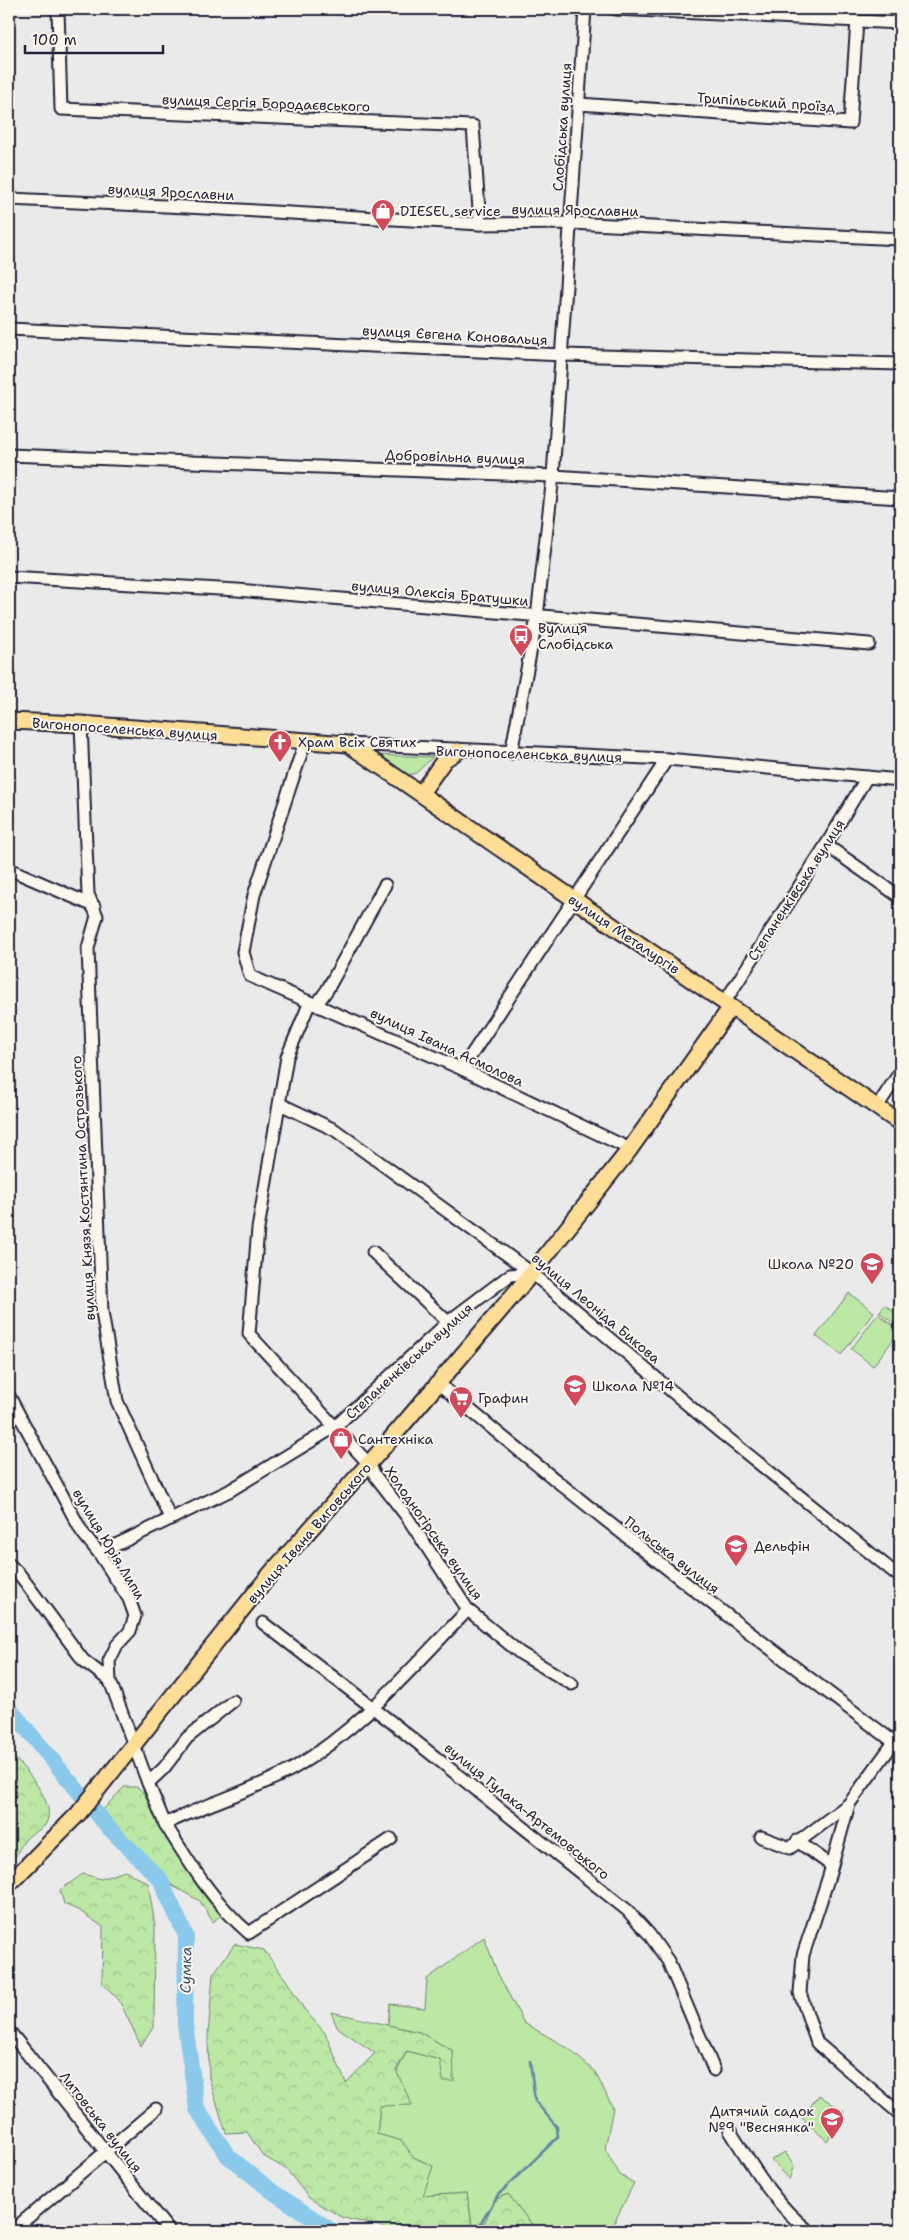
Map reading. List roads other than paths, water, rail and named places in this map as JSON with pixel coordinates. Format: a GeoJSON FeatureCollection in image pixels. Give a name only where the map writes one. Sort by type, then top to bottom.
{"type":"FeatureCollection","features":[{"type":"Feature","properties":{"kind":"main road","name":"Вигонопоселенська вулиця"},"geometry":{"type":"LineString","coordinates":[[9,721],[81,724],[348,744]]}},
{"type":"Feature","properties":{"kind":"main road","name":"вулиця Металургів"},"geometry":{"type":"LineString","coordinates":[[348,744],[900,1123]]}},
{"type":"Feature","properties":{"kind":"main road"},"geometry":{"type":"LineString","coordinates":[[422,793],[445,759],[458,751]]}},
{"type":"Feature","properties":{"kind":"main road","name":"Степаненківська вулиця"},"geometry":{"type":"LineString","coordinates":[[532,1273],[630,1149],[727,1005]]}},
{"type":"Feature","properties":{"kind":"main road","name":"вулиця Івана Виговського"},"geometry":{"type":"LineString","coordinates":[[9,1884],[78,1814],[134,1747],[266,1580],[369,1464],[532,1273]]}},
{"type":"Feature","properties":{"kind":"street","name":"вулиця Сергія Бородаєвського"},"geometry":{"type":"LineString","coordinates":[[58,9],[61,110],[473,126],[480,224]]}},
{"type":"Feature","properties":{"kind":"street","name":"Слобідська вулиця"},"geometry":{"type":"LineString","coordinates":[[511,753],[537,617],[553,476],[563,355],[585,9]]}},
{"type":"Feature","properties":{"kind":"street"},"geometry":{"type":"LineString","coordinates":[[616,9],[900,23]]}},
{"type":"Feature","properties":{"kind":"street","name":"Трипільський проїзд"},"geometry":{"type":"LineString","coordinates":[[579,104],[850,123],[858,21]]}},
{"type":"Feature","properties":{"kind":"street","name":"вулиця Ярославни"},"geometry":{"type":"LineString","coordinates":[[9,200],[196,207],[480,224],[571,223],[900,239]]}},
{"type":"Feature","properties":{"kind":"street","name":"вулиця Євгена Коновальця"},"geometry":{"type":"LineString","coordinates":[[9,329],[563,355],[900,364]]}},
{"type":"Feature","properties":{"kind":"street","name":"Добровільна вулиця"},"geometry":{"type":"LineString","coordinates":[[9,455],[553,476],[900,498]]}},
{"type":"Feature","properties":{"kind":"street","name":"вулиця Олексія Братушки"},"geometry":{"type":"LineString","coordinates":[[9,578],[237,590],[869,644]]}},
{"type":"Feature","properties":{"kind":"street","name":"вулиця Князя Костянтина Острозького"},"geometry":{"type":"LineString","coordinates":[[81,724],[88,894],[97,916],[88,948],[102,1312],[116,1401],[170,1518]]}},
{"type":"Feature","properties":{"kind":"street","name":"вулиця Івана Асмолова"},"geometry":{"type":"LineString","coordinates":[[305,742],[254,894],[243,952],[250,976],[462,1069],[630,1149]]}},
{"type":"Feature","properties":{"kind":"street","name":"Вигонопоселенська вулиця"},"geometry":{"type":"LineString","coordinates":[[348,744],[667,760],[900,780]]}},
{"type":"Feature","properties":{"kind":"street"},"geometry":{"type":"LineString","coordinates":[[462,1069],[667,760]]}},
{"type":"Feature","properties":{"kind":"street","name":"Степаненківська вулиця"},"geometry":{"type":"LineString","coordinates":[[727,1005],[867,777]]}},
{"type":"Feature","properties":{"kind":"street"},"geometry":{"type":"LineString","coordinates":[[826,845],[900,897]]}},
{"type":"Feature","properties":{"kind":"street"},"geometry":{"type":"LineString","coordinates":[[9,869],[94,906]]}},
{"type":"Feature","properties":{"kind":"street"},"geometry":{"type":"LineString","coordinates":[[280,1104],[287,1057],[313,1003],[326,990],[385,885]]}},
{"type":"Feature","properties":{"kind":"street"},"geometry":{"type":"LineString","coordinates":[[877,1107],[900,1072]]}},
{"type":"Feature","properties":{"kind":"street","name":"вулиця Леоніда Бикова"},"geometry":{"type":"LineString","coordinates":[[280,1104],[335,1130],[532,1273],[726,1436],[900,1577]]}},
{"type":"Feature","properties":{"kind":"street","name":"Холодногірська вулиця"},"geometry":{"type":"LineString","coordinates":[[280,1104],[258,1229],[249,1334],[336,1426],[369,1464],[376,1477],[408,1517],[468,1610],[520,1653],[572,1684]]}},
{"type":"Feature","properties":{"kind":"street"},"geometry":{"type":"LineString","coordinates":[[373,1252],[448,1322]]}},
{"type":"Feature","properties":{"kind":"street","name":"Степаненківська вулиця"},"geometry":{"type":"LineString","coordinates":[[99,1553],[229,1491],[336,1426],[448,1322],[510,1275],[532,1273]]}},
{"type":"Feature","properties":{"kind":"street","name":"Польська вулиця"},"geometry":{"type":"LineString","coordinates":[[438,1383],[599,1517],[726,1617],[897,1738]]}},
{"type":"Feature","properties":{"kind":"street","name":"вулиця Юрія Липи"},"geometry":{"type":"LineString","coordinates":[[9,1396],[82,1532],[99,1553],[129,1599],[135,1616],[130,1631],[117,1645],[109,1661],[110,1682]]}},
{"type":"Feature","properties":{"kind":"street"},"geometry":{"type":"LineString","coordinates":[[9,1564],[20,1575],[83,1660],[110,1682],[165,1824],[192,1868],[228,1915],[250,1933],[391,1839]]}},
{"type":"Feature","properties":{"kind":"street"},"geometry":{"type":"LineString","coordinates":[[165,1824],[200,1807],[252,1790],[295,1767],[372,1708],[468,1610]]}},
{"type":"Feature","properties":{"kind":"street","name":"вулиця Гулака-Артемовського"},"geometry":{"type":"LineString","coordinates":[[262,1623],[627,1910],[649,1934],[668,1961],[714,2070]]}},
{"type":"Feature","properties":{"kind":"street"},"geometry":{"type":"LineString","coordinates":[[148,1783],[164,1768],[187,1738],[233,1701]]}},
{"type":"Feature","properties":{"kind":"street"},"geometry":{"type":"LineString","coordinates":[[761,1837],[790,1848],[849,1804],[897,1738]]}},
{"type":"Feature","properties":{"kind":"street"},"geometry":{"type":"LineString","coordinates":[[849,1804],[803,1955],[800,1993],[817,2043],[900,2114]]}},
{"type":"Feature","properties":{"kind":"street"},"geometry":{"type":"LineString","coordinates":[[797,1842],[831,1865]]}},
{"type":"Feature","properties":{"kind":"street","name":"Литовська вулиця"},"geometry":{"type":"LineString","coordinates":[[9,2031],[169,2231]]}},
{"type":"Feature","properties":{"kind":"street"},"geometry":{"type":"LineString","coordinates":[[12,2231],[104,2151],[156,2109]]}},
{"type":"Feature","properties":{"kind":"street"},"geometry":{"type":"LineString","coordinates":[[730,2131],[750,2163],[789,2216],[809,2231]]}},
{"type":"Feature","properties":{"kind":"waterway","name":"Сумка"},"geometry":{"type":"LineString","coordinates":[[9,1708],[108,1827],[160,1879],[186,1936],[185,2025],[197,2109],[228,2156],[273,2192],[332,2231]]}},
{"type":"Feature","properties":{"kind":"waterway"},"geometry":{"type":"LineString","coordinates":[[476,2231],[498,2195],[558,2137],[557,2127],[535,2101],[530,2061]]}},
{"type":"Feature","properties":{"kind":"place","name":"DIESEL service"},"geometry":{"type":"Point","coordinates":[383,232]}},
{"type":"Feature","properties":{"kind":"place","name":"Вулиця Слобідська"},"geometry":{"type":"Point","coordinates":[521,657]}},
{"type":"Feature","properties":{"kind":"place","name":"Храм Всіх Святих"},"geometry":{"type":"Point","coordinates":[280,763]}},
{"type":"Feature","properties":{"kind":"place","name":"Школа №20"},"geometry":{"type":"Point","coordinates":[872,1285]}},
{"type":"Feature","properties":{"kind":"place","name":"Школа №14"},"geometry":{"type":"Point","coordinates":[575,1407]}},
{"type":"Feature","properties":{"kind":"place","name":"Графин"},"geometry":{"type":"Point","coordinates":[461,1419]}},
{"type":"Feature","properties":{"kind":"place","name":"Сантехніка"},"geometry":{"type":"Point","coordinates":[341,1460]}},
{"type":"Feature","properties":{"kind":"place","name":"Дельфін"},"geometry":{"type":"Point","coordinates":[736,1567]}},
{"type":"Feature","properties":{"kind":"place","name":"Дитячий садок №9 \"Веснянка\""},"geometry":{"type":"Point","coordinates":[832,2140]}}]}
